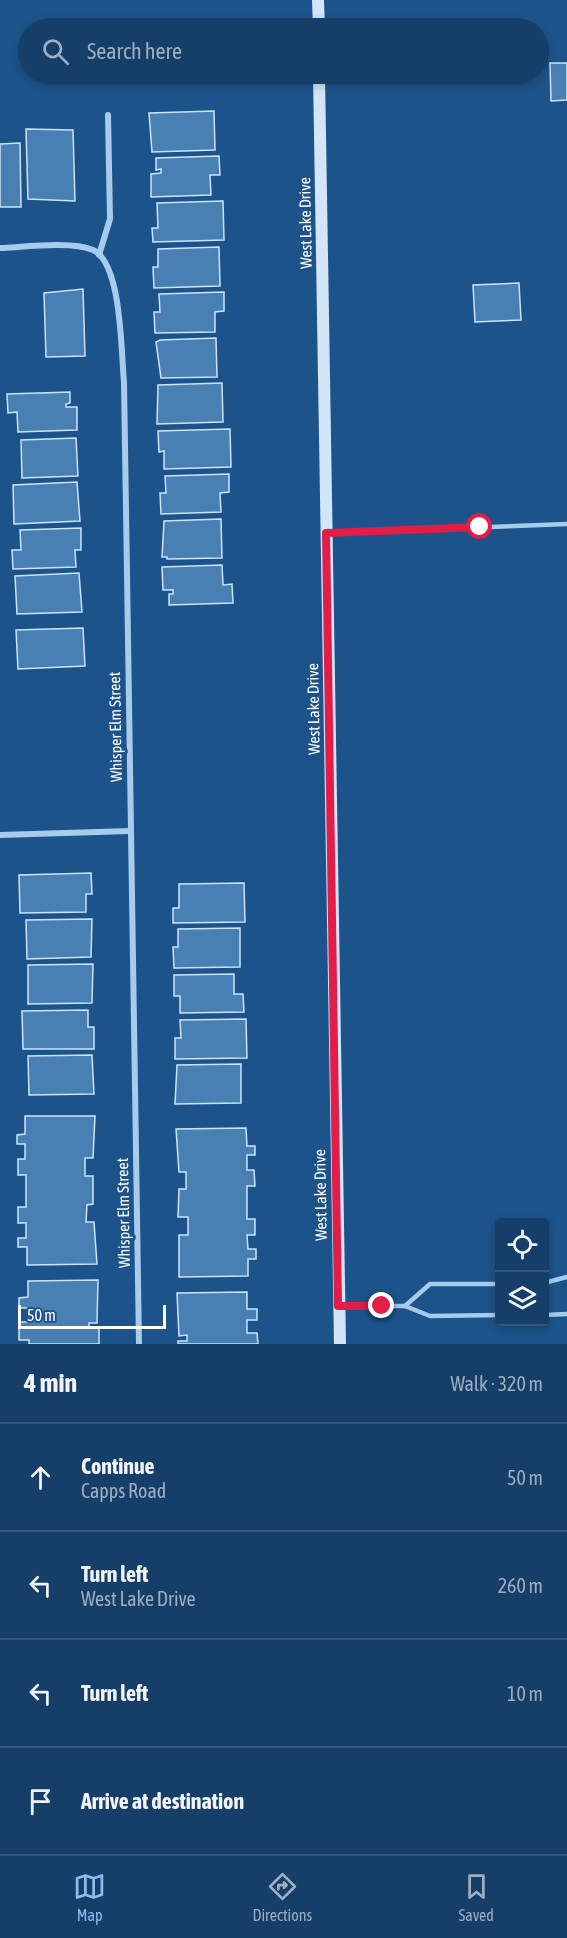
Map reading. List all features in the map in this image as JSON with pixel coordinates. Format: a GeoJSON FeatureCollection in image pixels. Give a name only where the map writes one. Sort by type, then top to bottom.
{"type":"FeatureCollection","features":[{"type":"Feature","properties":{"kind":"street"},"geometry":{"type":"LineString","coordinates":[[318,0],[319,18]]}},
{"type":"Feature","properties":{"kind":"street","name":"West Lake Drive"},"geometry":{"type":"LineString","coordinates":[[319,84],[340,1344]]}},
{"type":"Feature","properties":{"kind":"street"},"geometry":{"type":"LineString","coordinates":[[0,248],[67,247],[93,250],[99,255],[110,219],[108,115]]}},
{"type":"Feature","properties":{"kind":"street","name":"Whisper Elm Street"},"geometry":{"type":"LineString","coordinates":[[99,255],[108,266],[113,282],[124,382],[139,1344]]}},
{"type":"Feature","properties":{"kind":"street"},"geometry":{"type":"LineString","coordinates":[[0,835],[130,831]]}},
{"type":"Feature","properties":{"kind":"lane"},"geometry":{"type":"LineString","coordinates":[[326,533],[567,524]]}},
{"type":"Feature","properties":{"kind":"lane"},"geometry":{"type":"LineString","coordinates":[[549,1282],[567,1277]]}},
{"type":"Feature","properties":{"kind":"lane"},"geometry":{"type":"LineString","coordinates":[[405,1306],[430,1284],[495,1284]]}},
{"type":"Feature","properties":{"kind":"lane"},"geometry":{"type":"LineString","coordinates":[[338,1306],[405,1306],[430,1316],[495,1316]]}},
{"type":"Feature","properties":{"kind":"lane"},"geometry":{"type":"LineString","coordinates":[[549,1315],[567,1314]]}},
{"type":"Feature","properties":{"kind":"building"},"geometry":{"type":"Polygon","coordinates":[[[550,63],[567,63],[567,100],[551,101],[550,63]]]}},
{"type":"Feature","properties":{"kind":"building"},"geometry":{"type":"Polygon","coordinates":[[[214,111],[215,150],[152,152],[149,113],[214,111]]]}},
{"type":"Feature","properties":{"kind":"building"},"geometry":{"type":"Polygon","coordinates":[[[26,129],[73,130],[75,201],[28,199],[26,129]]]}},
{"type":"Feature","properties":{"kind":"building"},"geometry":{"type":"Polygon","coordinates":[[[20,143],[21,207],[0,207],[0,144],[20,143]]]}},
{"type":"Feature","properties":{"kind":"building"},"geometry":{"type":"Polygon","coordinates":[[[219,156],[220,175],[210,175],[211,195],[151,197],[151,174],[161,173],[161,169],[156,170],[156,158],[219,156]]]}},
{"type":"Feature","properties":{"kind":"building"},"geometry":{"type":"Polygon","coordinates":[[[223,201],[224,240],[153,242],[152,228],[158,228],[157,203],[223,201]]]}},
{"type":"Feature","properties":{"kind":"building"},"geometry":{"type":"Polygon","coordinates":[[[219,247],[220,286],[154,288],[153,267],[158,267],[158,249],[219,247]]]}},
{"type":"Feature","properties":{"kind":"building"},"geometry":{"type":"Polygon","coordinates":[[[519,283],[521,320],[475,322],[473,285],[519,283]]]}},
{"type":"Feature","properties":{"kind":"building"},"geometry":{"type":"Polygon","coordinates":[[[83,289],[85,356],[46,357],[44,293],[83,289]]]}},
{"type":"Feature","properties":{"kind":"building"},"geometry":{"type":"Polygon","coordinates":[[[224,292],[224,311],[215,312],[215,332],[155,333],[154,312],[160,312],[159,294],[224,292]]]}},
{"type":"Feature","properties":{"kind":"building"},"geometry":{"type":"Polygon","coordinates":[[[216,338],[217,377],[161,378],[156,342],[216,338]]]}},
{"type":"Feature","properties":{"kind":"building"},"geometry":{"type":"Polygon","coordinates":[[[222,383],[223,422],[157,424],[158,385],[222,383]]]}},
{"type":"Feature","properties":{"kind":"building"},"geometry":{"type":"Polygon","coordinates":[[[70,392],[70,403],[66,404],[66,407],[77,407],[77,430],[18,432],[17,412],[8,413],[7,394],[70,392]]]}},
{"type":"Feature","properties":{"kind":"building"},"geometry":{"type":"Polygon","coordinates":[[[230,429],[231,467],[164,469],[164,451],[159,452],[158,431],[230,429]]]}},
{"type":"Feature","properties":{"kind":"building"},"geometry":{"type":"Polygon","coordinates":[[[76,438],[78,476],[22,478],[21,440],[76,438]]]}},
{"type":"Feature","properties":{"kind":"building"},"geometry":{"type":"Polygon","coordinates":[[[229,474],[229,492],[220,493],[221,512],[161,514],[160,493],[166,493],[165,476],[229,474]]]}},
{"type":"Feature","properties":{"kind":"building"},"geometry":{"type":"Polygon","coordinates":[[[77,482],[80,521],[14,524],[13,485],[77,482]]]}},
{"type":"Feature","properties":{"kind":"building"},"geometry":{"type":"Polygon","coordinates":[[[221,519],[222,558],[167,559],[167,557],[162,557],[164,521],[221,519]]]}},
{"type":"Feature","properties":{"kind":"building"},"geometry":{"type":"Polygon","coordinates":[[[81,528],[81,550],[75,550],[76,567],[13,569],[12,550],[21,550],[20,530],[81,528]]]}},
{"type":"Feature","properties":{"kind":"building"},"geometry":{"type":"Polygon","coordinates":[[[222,565],[223,585],[232,584],[233,603],[169,605],[169,594],[173,594],[173,590],[163,590],[162,567],[222,565]]]}},
{"type":"Feature","properties":{"kind":"building"},"geometry":{"type":"Polygon","coordinates":[[[79,573],[82,612],[17,614],[15,576],[79,573]]]}},
{"type":"Feature","properties":{"kind":"building"},"geometry":{"type":"Polygon","coordinates":[[[83,628],[85,666],[18,669],[16,630],[83,628]]]}},
{"type":"Feature","properties":{"kind":"building"},"geometry":{"type":"Polygon","coordinates":[[[91,873],[92,894],[86,894],[86,912],[20,913],[19,875],[91,873]]]}},
{"type":"Feature","properties":{"kind":"building"},"geometry":{"type":"Polygon","coordinates":[[[244,883],[245,922],[173,923],[173,908],[179,908],[179,884],[244,883]]]}},
{"type":"Feature","properties":{"kind":"building"},"geometry":{"type":"Polygon","coordinates":[[[92,919],[91,957],[27,959],[26,920],[92,919]]]}},
{"type":"Feature","properties":{"kind":"building"},"geometry":{"type":"Polygon","coordinates":[[[240,928],[240,967],[174,968],[173,947],[178,947],[178,929],[240,928]]]}},
{"type":"Feature","properties":{"kind":"building"},"geometry":{"type":"Polygon","coordinates":[[[93,964],[92,1003],[28,1004],[28,965],[93,964]]]}},
{"type":"Feature","properties":{"kind":"building"},"geometry":{"type":"Polygon","coordinates":[[[234,974],[234,994],[243,994],[244,1012],[180,1013],[180,996],[174,996],[174,975],[234,974]]]}},
{"type":"Feature","properties":{"kind":"building"},"geometry":{"type":"Polygon","coordinates":[[[88,1010],[88,1027],[94,1027],[94,1049],[23,1049],[22,1011],[88,1010]]]}},
{"type":"Feature","properties":{"kind":"building"},"geometry":{"type":"Polygon","coordinates":[[[246,1019],[247,1058],[175,1059],[175,1038],[181,1038],[180,1020],[246,1019]]]}},
{"type":"Feature","properties":{"kind":"building"},"geometry":{"type":"Polygon","coordinates":[[[92,1055],[94,1094],[29,1095],[28,1056],[92,1055]]]}},
{"type":"Feature","properties":{"kind":"building"},"geometry":{"type":"Polygon","coordinates":[[[241,1064],[241,1103],[175,1104],[177,1065],[241,1064]]]}},
{"type":"Feature","properties":{"kind":"building"},"geometry":{"type":"Polygon","coordinates":[[[25,1116],[95,1116],[93,1158],[85,1158],[85,1176],[93,1176],[93,1204],[87,1205],[86,1222],[94,1222],[97,1264],[27,1265],[27,1247],[18,1247],[18,1238],[26,1238],[26,1223],[18,1223],[18,1207],[26,1207],[26,1175],[18,1175],[18,1159],[25,1159],[25,1144],[17,1144],[17,1135],[25,1134],[25,1116]]]}},
{"type":"Feature","properties":{"kind":"building"},"geometry":{"type":"Polygon","coordinates":[[[246,1128],[247,1146],[255,1146],[255,1155],[247,1155],[247,1170],[254,1170],[255,1186],[247,1186],[247,1219],[255,1219],[255,1235],[247,1235],[248,1249],[256,1249],[256,1259],[248,1259],[248,1276],[179,1277],[179,1235],[188,1235],[188,1217],[178,1217],[179,1189],[186,1189],[186,1172],[179,1172],[176,1129],[246,1128]]]}},
{"type":"Feature","properties":{"kind":"building"},"geometry":{"type":"Polygon","coordinates":[[[98,1280],[97,1323],[89,1323],[89,1328],[99,1328],[99,1344],[29,1344],[29,1340],[19,1340],[19,1322],[29,1322],[29,1308],[19,1308],[19,1298],[28,1297],[28,1281],[98,1280]]]}},
{"type":"Feature","properties":{"kind":"building"},"geometry":{"type":"Polygon","coordinates":[[[247,1292],[247,1309],[257,1309],[257,1320],[247,1320],[247,1333],[257,1333],[258,1344],[178,1344],[178,1341],[187,1341],[187,1335],[179,1336],[177,1293],[247,1292]]]}},
{"type":"Feature","properties":{"kind":"route"},"geometry":{"type":"LineString","coordinates":[[382,1306],[338,1306],[326,533],[480,527]]}}]}
